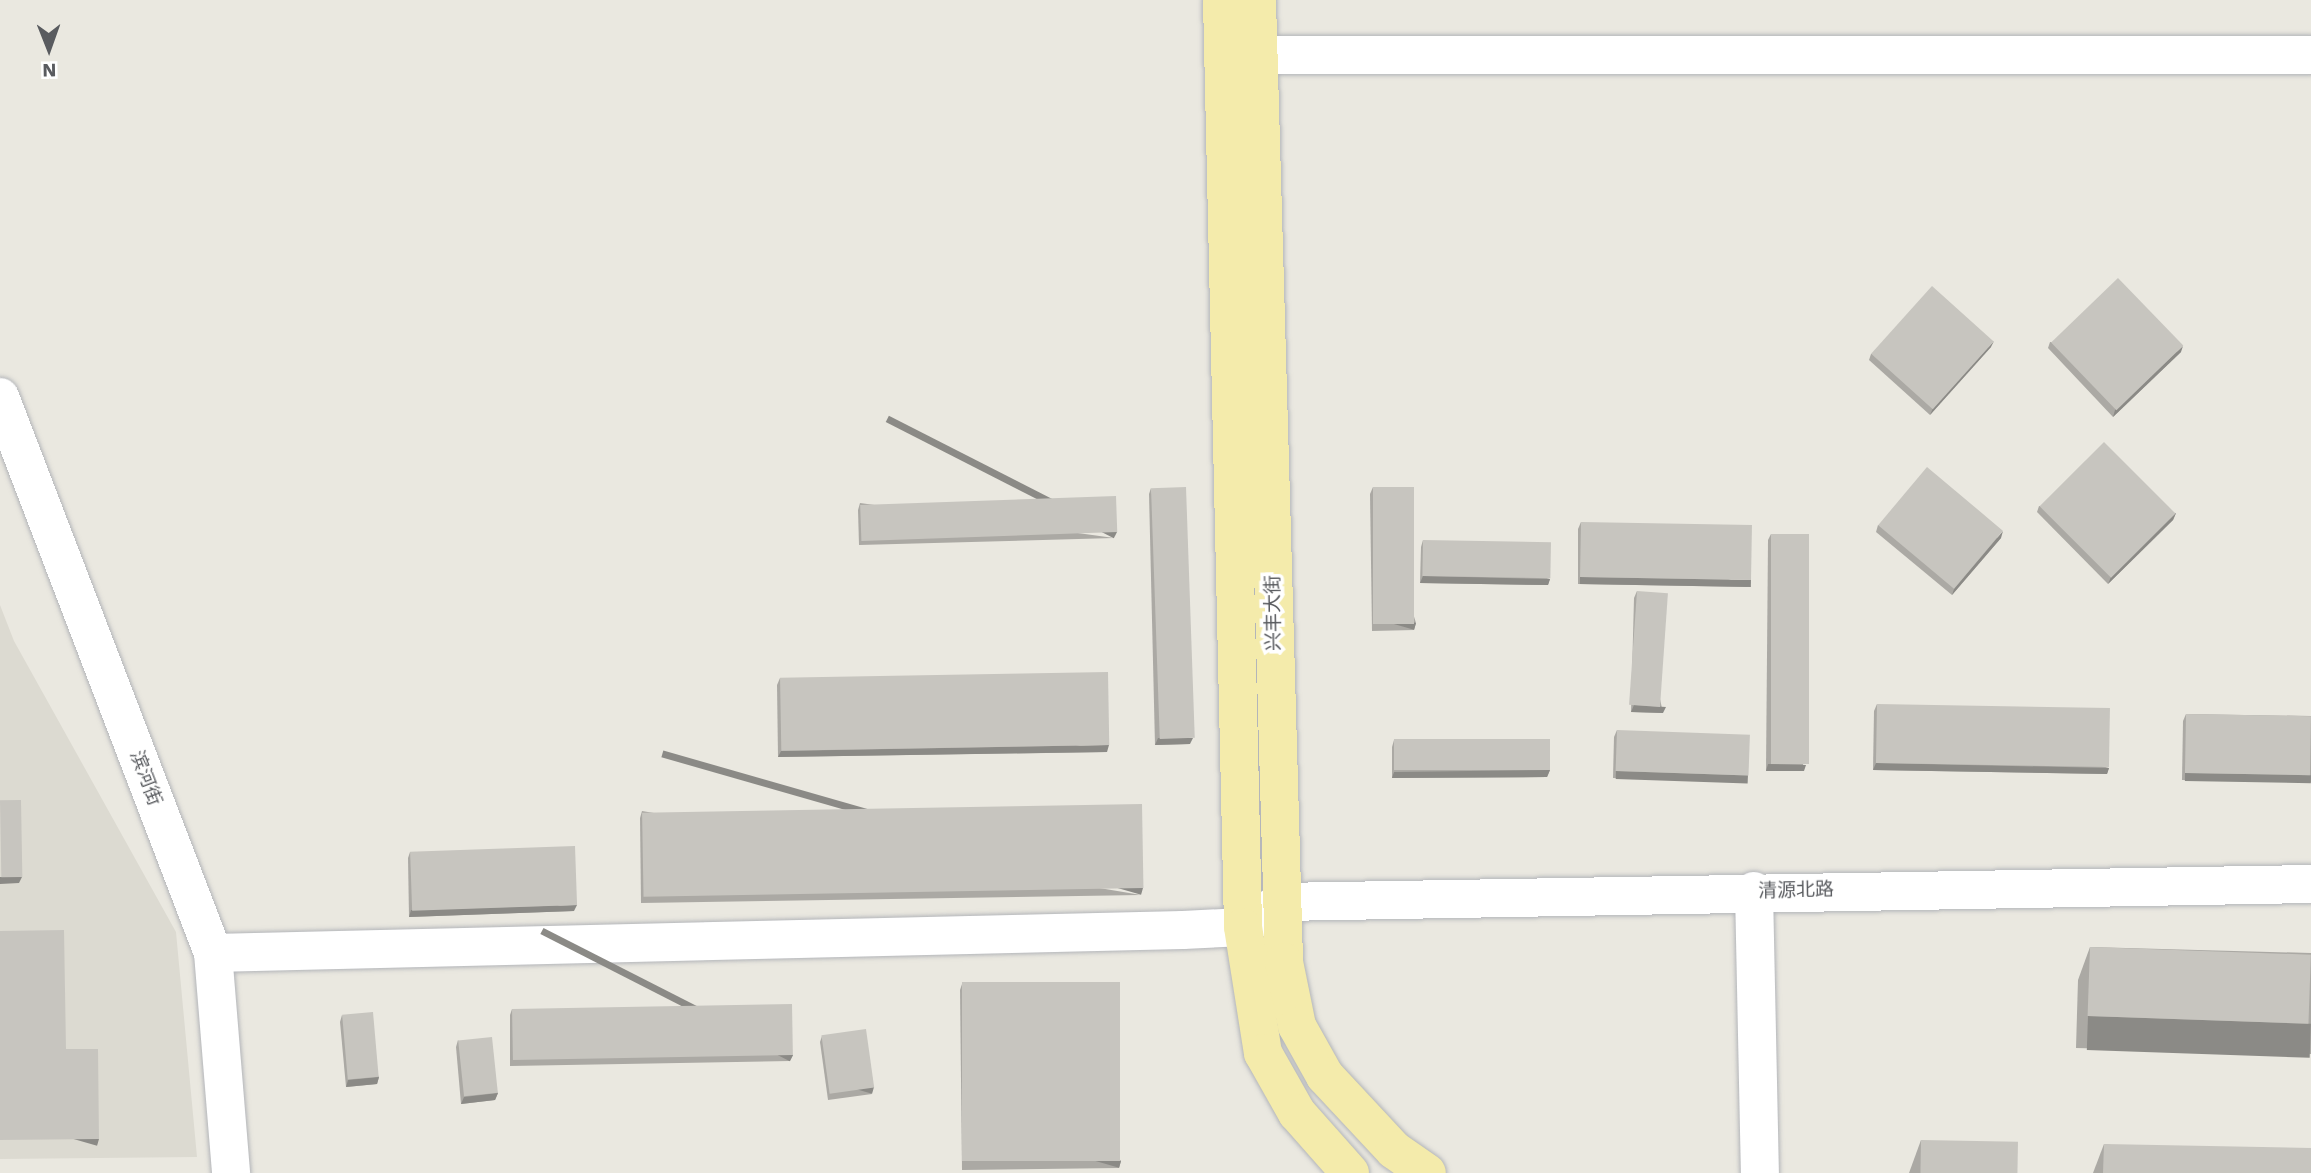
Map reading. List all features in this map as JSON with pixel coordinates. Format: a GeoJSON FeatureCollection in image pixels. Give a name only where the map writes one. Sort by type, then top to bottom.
{"type":"FeatureCollection","features":[{"type":"Feature","properties":{"kind":"main road","name":"兴丰大街"},"geometry":{"type":"LineString","coordinates":[[1222,0],[1243,927],[1263,1053],[1297,1112],[1350,1173]]}},
{"type":"Feature","properties":{"kind":"main road","name":"兴丰大街"},"geometry":{"type":"LineString","coordinates":[[1257,0],[1283,962],[1297,1026],[1325,1076],[1394,1150],[1427,1173]]}},
{"type":"Feature","properties":{"kind":"street"},"geometry":{"type":"LineString","coordinates":[[1259,55],[2311,55]]}},
{"type":"Feature","properties":{"kind":"street","name":"滨河街"},"geometry":{"type":"LineString","coordinates":[[0,397],[213,953],[229,1156]]}},
{"type":"Feature","properties":{"kind":"street","name":"清源北路"},"geometry":{"type":"LineString","coordinates":[[1280,902],[1754,891],[2311,884]]}},
{"type":"Feature","properties":{"kind":"street"},"geometry":{"type":"LineString","coordinates":[[1754,891],[1760,1173]]}},
{"type":"Feature","properties":{"kind":"street"},"geometry":{"type":"LineString","coordinates":[[213,953],[1243,927],[1280,902]]}},
{"type":"Feature","properties":{"kind":"shaded area"},"geometry":{"type":"Polygon","coordinates":[[[0,605],[14,641],[176,932],[197,1157],[0,1159],[0,605]]]}},
{"type":"Feature","properties":{"kind":"building"},"geometry":{"type":"Polygon","coordinates":[[[2118,278],[2183,346],[2116,410],[2051,343],[2118,278]]]}},
{"type":"Feature","properties":{"kind":"building"},"geometry":{"type":"Polygon","coordinates":[[[1932,286],[1994,342],[1933,409],[1871,354],[1932,286]]]}},
{"type":"Feature","properties":{"kind":"building"},"geometry":{"type":"Polygon","coordinates":[[[2104,442],[2175,513],[2111,578],[2040,506],[2104,442]]]}},
{"type":"Feature","properties":{"kind":"building"},"geometry":{"type":"Polygon","coordinates":[[[1927,467],[2003,531],[1954,589],[1878,525],[1927,467]]]}},
{"type":"Feature","properties":{"kind":"building"},"geometry":{"type":"Polygon","coordinates":[[[1186,487],[1195,738],[1160,739],[1151,488],[1186,487]]]}},
{"type":"Feature","properties":{"kind":"building"},"geometry":{"type":"Polygon","coordinates":[[[1373,487],[1414,487],[1414,624],[1373,624],[1373,487]]]}},
{"type":"Feature","properties":{"kind":"building"},"geometry":{"type":"Polygon","coordinates":[[[1116,496],[1117,532],[861,541],[860,505],[1116,496]]]}},
{"type":"Feature","properties":{"kind":"building"},"geometry":{"type":"Polygon","coordinates":[[[1581,522],[1752,525],[1751,580],[1580,577],[1581,522]]]}},
{"type":"Feature","properties":{"kind":"building"},"geometry":{"type":"Polygon","coordinates":[[[1771,534],[1809,534],[1809,764],[1771,764],[1771,534]]]}},
{"type":"Feature","properties":{"kind":"building"},"geometry":{"type":"Polygon","coordinates":[[[1423,540],[1551,542],[1550,578],[1422,576],[1423,540]]]}},
{"type":"Feature","properties":{"kind":"building"},"geometry":{"type":"Polygon","coordinates":[[[1637,591],[1668,593],[1660,707],[1629,705],[1637,591]]]}},
{"type":"Feature","properties":{"kind":"building"},"geometry":{"type":"Polygon","coordinates":[[[1108,672],[1109,745],[781,751],[780,678],[1108,672]]]}},
{"type":"Feature","properties":{"kind":"building"},"geometry":{"type":"Polygon","coordinates":[[[1877,704],[2110,708],[2109,767],[1876,763],[1877,704]]]}},
{"type":"Feature","properties":{"kind":"building"},"geometry":{"type":"Polygon","coordinates":[[[2186,714],[2311,716],[2310,775],[2185,773],[2186,714]]]}},
{"type":"Feature","properties":{"kind":"building"},"geometry":{"type":"Polygon","coordinates":[[[1617,730],[1750,735],[1748,776],[1616,771],[1617,730]]]}},
{"type":"Feature","properties":{"kind":"building"},"geometry":{"type":"Polygon","coordinates":[[[1394,739],[1550,739],[1550,770],[1394,770],[1394,739]]]}},
{"type":"Feature","properties":{"kind":"building"},"geometry":{"type":"Polygon","coordinates":[[[0,800],[21,800],[22,877],[1,877],[0,800]]]}},
{"type":"Feature","properties":{"kind":"building"},"geometry":{"type":"Polygon","coordinates":[[[1142,804],[1143,888],[644,897],[642,813],[1142,804]]]}},
{"type":"Feature","properties":{"kind":"building"},"geometry":{"type":"Polygon","coordinates":[[[575,846],[577,905],[412,911],[410,852],[575,846]]]}},
{"type":"Feature","properties":{"kind":"building"},"geometry":{"type":"Polygon","coordinates":[[[64,930],[66,1049],[98,1049],[99,1139],[0,1140],[0,931],[64,930]]]}},
{"type":"Feature","properties":{"kind":"building"},"geometry":{"type":"Polygon","coordinates":[[[2090,947],[2311,955],[2308,1024],[2088,1016],[2090,947]]]}},
{"type":"Feature","properties":{"kind":"building"},"geometry":{"type":"Polygon","coordinates":[[[962,982],[1120,982],[1120,1161],[962,1161],[962,982]]]}},
{"type":"Feature","properties":{"kind":"building"},"geometry":{"type":"Polygon","coordinates":[[[792,1004],[793,1055],[513,1060],[512,1009],[792,1004]]]}},
{"type":"Feature","properties":{"kind":"building"},"geometry":{"type":"Polygon","coordinates":[[[373,1012],[379,1077],[348,1079],[342,1015],[373,1012]]]}},
{"type":"Feature","properties":{"kind":"building"},"geometry":{"type":"Polygon","coordinates":[[[866,1029],[874,1087],[830,1094],[821,1035],[866,1029]]]}},
{"type":"Feature","properties":{"kind":"building"},"geometry":{"type":"Polygon","coordinates":[[[492,1037],[498,1093],[464,1096],[458,1041],[492,1037]]]}},
{"type":"Feature","properties":{"kind":"building"},"geometry":{"type":"Polygon","coordinates":[[[1921,1140],[2018,1142],[2017,1173],[1920,1173],[1921,1140]]]}},
{"type":"Feature","properties":{"kind":"building"},"geometry":{"type":"Polygon","coordinates":[[[2104,1144],[2311,1148],[2311,1173],[2103,1173],[2104,1144]]]}}]}
